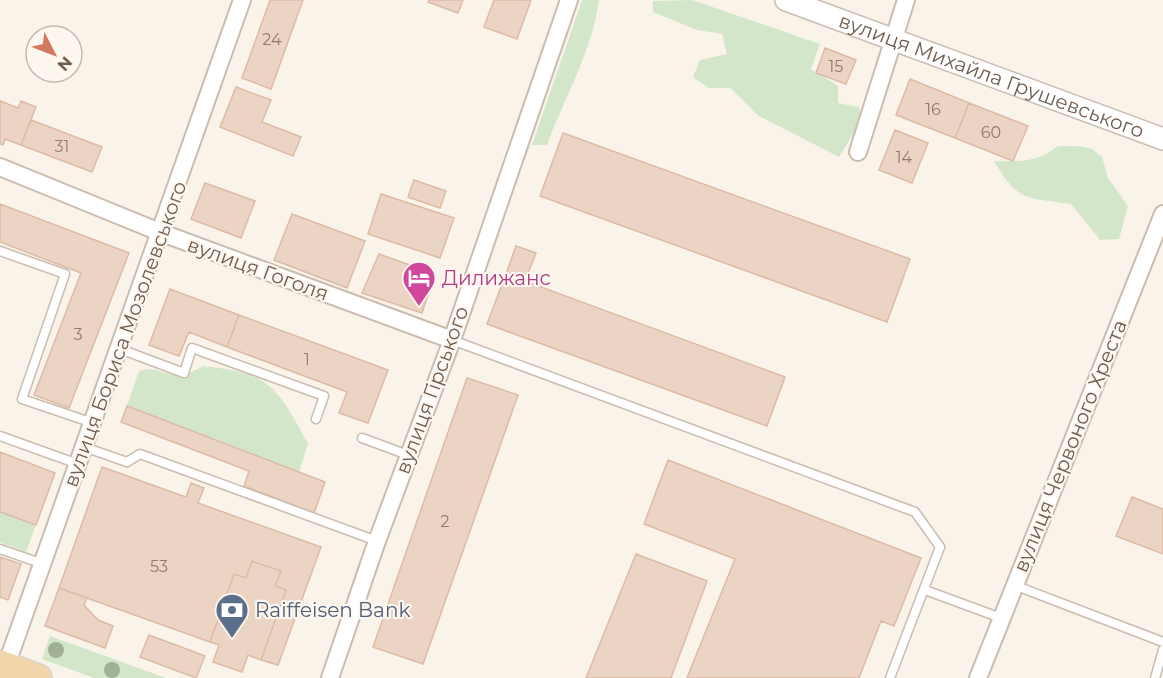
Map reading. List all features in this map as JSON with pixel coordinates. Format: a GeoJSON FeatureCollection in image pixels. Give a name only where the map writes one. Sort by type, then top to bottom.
{"type":"FeatureCollection","features":[{"type":"Feature","properties":{"kind":"main road"},"geometry":{"type":"LineString","coordinates":[[3,665],[38,678]]}},
{"type":"Feature","properties":{"kind":"street","name":"вулиця Бориса Мозолевського"},"geometry":{"type":"LineString","coordinates":[[3,665],[43,564],[162,233],[242,0]]}},
{"type":"Feature","properties":{"kind":"street","name":"вулиця Гірського"},"geometry":{"type":"LineString","coordinates":[[330,678],[408,455],[452,340],[569,0]]}},
{"type":"Feature","properties":{"kind":"street","name":"вулиця Михайла Грушевського"},"geometry":{"type":"LineString","coordinates":[[786,0],[1163,139]]}},
{"type":"Feature","properties":{"kind":"street"},"geometry":{"type":"LineString","coordinates":[[858,152],[906,0]]}},
{"type":"Feature","properties":{"kind":"street","name":"вулиця Гоголя"},"geometry":{"type":"LineString","coordinates":[[0,167],[162,233],[452,340]]}},
{"type":"Feature","properties":{"kind":"street","name":"вулиця Червоного Хреста"},"geometry":{"type":"LineString","coordinates":[[978,678],[1163,214]]}},
{"type":"Feature","properties":{"kind":"lane"},"geometry":{"type":"LineString","coordinates":[[0,251],[65,274],[22,399],[93,423]]}},
{"type":"Feature","properties":{"kind":"lane"},"geometry":{"type":"LineString","coordinates":[[452,340],[915,512],[940,547],[890,678]]}},
{"type":"Feature","properties":{"kind":"lane"},"geometry":{"type":"LineString","coordinates":[[120,349],[184,373],[192,348],[324,396],[316,419]]}},
{"type":"Feature","properties":{"kind":"lane"},"geometry":{"type":"LineString","coordinates":[[0,436],[78,464]]}},
{"type":"Feature","properties":{"kind":"lane"},"geometry":{"type":"LineString","coordinates":[[362,438],[408,455]]}},
{"type":"Feature","properties":{"kind":"lane"},"geometry":{"type":"LineString","coordinates":[[84,447],[128,462],[140,454],[377,541]]}},
{"type":"Feature","properties":{"kind":"lane"},"geometry":{"type":"LineString","coordinates":[[0,549],[43,564]]}},
{"type":"Feature","properties":{"kind":"lane"},"geometry":{"type":"LineString","coordinates":[[1014,585],[1163,642]]}},
{"type":"Feature","properties":{"kind":"lane"},"geometry":{"type":"LineString","coordinates":[[925,590],[1001,618]]}},
{"type":"Feature","properties":{"kind":"lane"},"geometry":{"type":"LineString","coordinates":[[1155,678],[1163,650]]}},
{"type":"Feature","properties":{"kind":"green space"},"geometry":{"type":"Polygon","coordinates":[[[582,0],[599,0],[584,56],[547,145],[532,145],[582,0]]]}},
{"type":"Feature","properties":{"kind":"green space"},"geometry":{"type":"Polygon","coordinates":[[[692,0],[820,44],[811,69],[838,86],[838,103],[859,107],[862,120],[839,157],[759,116],[730,88],[709,88],[693,77],[700,60],[727,54],[722,34],[697,30],[653,12],[653,1],[692,0]]]}},
{"type":"Feature","properties":{"kind":"green space"},"geometry":{"type":"Polygon","coordinates":[[[1058,146],[1079,146],[1092,149],[1102,157],[1108,178],[1128,206],[1119,239],[1100,240],[1071,204],[1025,196],[1010,184],[994,161],[1020,161],[1036,158],[1058,146]]]}},
{"type":"Feature","properties":{"kind":"green space"},"geometry":{"type":"Polygon","coordinates":[[[203,366],[244,373],[269,386],[279,396],[308,444],[299,472],[127,406],[139,371],[147,369],[182,375],[203,366]]]}},
{"type":"Feature","properties":{"kind":"green space"},"geometry":{"type":"Polygon","coordinates":[[[0,512],[36,525],[26,552],[0,542],[0,512]]]}},
{"type":"Feature","properties":{"kind":"green space"},"geometry":{"type":"Polygon","coordinates":[[[50,636],[166,678],[94,678],[42,659],[50,636]]]}},
{"type":"Feature","properties":{"kind":"building"},"geometry":{"type":"Polygon","coordinates":[[[270,0],[303,0],[271,89],[242,78],[270,0]]]}},
{"type":"Feature","properties":{"kind":"building"},"geometry":{"type":"Polygon","coordinates":[[[429,0],[463,0],[458,13],[428,2],[429,0]]]}},
{"type":"Feature","properties":{"kind":"building"},"geometry":{"type":"Polygon","coordinates":[[[494,0],[531,0],[517,39],[484,27],[494,0]]]}},
{"type":"Feature","properties":{"kind":"building"},"geometry":{"type":"Polygon","coordinates":[[[825,48],[856,60],[846,84],[816,73],[825,48]]]}},
{"type":"Feature","properties":{"kind":"building"},"geometry":{"type":"Polygon","coordinates":[[[910,79],[969,103],[955,138],[896,115],[910,79]]]}},
{"type":"Feature","properties":{"kind":"building"},"geometry":{"type":"Polygon","coordinates":[[[236,87],[271,100],[262,122],[301,137],[293,156],[220,127],[236,87]]]}},
{"type":"Feature","properties":{"kind":"building"},"geometry":{"type":"Polygon","coordinates":[[[0,101],[18,108],[21,101],[36,107],[21,145],[5,139],[3,145],[0,144],[0,101]]]}},
{"type":"Feature","properties":{"kind":"building"},"geometry":{"type":"Polygon","coordinates":[[[969,103],[1028,126],[1013,161],[955,138],[969,103]]]}},
{"type":"Feature","properties":{"kind":"building"},"geometry":{"type":"Polygon","coordinates":[[[31,120],[102,147],[92,172],[21,145],[31,120]]]}},
{"type":"Feature","properties":{"kind":"building"},"geometry":{"type":"Polygon","coordinates":[[[895,130],[928,143],[912,183],[879,170],[895,130]]]}},
{"type":"Feature","properties":{"kind":"building"},"geometry":{"type":"Polygon","coordinates":[[[563,133],[910,259],[887,322],[540,196],[563,133]]]}},
{"type":"Feature","properties":{"kind":"building"},"geometry":{"type":"Polygon","coordinates":[[[414,180],[446,191],[440,208],[408,197],[414,180]]]}},
{"type":"Feature","properties":{"kind":"building"},"geometry":{"type":"Polygon","coordinates":[[[205,183],[255,201],[241,238],[191,219],[205,183]]]}},
{"type":"Feature","properties":{"kind":"building"},"geometry":{"type":"Polygon","coordinates":[[[381,194],[454,218],[440,258],[368,234],[381,194]]]}},
{"type":"Feature","properties":{"kind":"building"},"geometry":{"type":"Polygon","coordinates":[[[0,204],[129,253],[69,408],[34,395],[81,273],[0,242],[0,204]]]}},
{"type":"Feature","properties":{"kind":"building"},"geometry":{"type":"Polygon","coordinates":[[[292,214],[365,241],[347,288],[274,260],[292,214]]]}},
{"type":"Feature","properties":{"kind":"building"},"geometry":{"type":"Polygon","coordinates":[[[516,246],[536,253],[525,281],[506,274],[516,246]]]}},
{"type":"Feature","properties":{"kind":"building"},"geometry":{"type":"Polygon","coordinates":[[[379,254],[435,274],[422,313],[362,293],[379,254]]]}},
{"type":"Feature","properties":{"kind":"building"},"geometry":{"type":"Polygon","coordinates":[[[506,274],[785,377],[767,426],[487,324],[506,274]]]}},
{"type":"Feature","properties":{"kind":"building"},"geometry":{"type":"Polygon","coordinates":[[[170,289],[239,315],[227,347],[189,332],[179,356],[149,345],[170,289]]]}},
{"type":"Feature","properties":{"kind":"building"},"geometry":{"type":"Polygon","coordinates":[[[239,315],[388,370],[368,423],[339,413],[347,392],[227,347],[239,315]]]}},
{"type":"Feature","properties":{"kind":"building"},"geometry":{"type":"Polygon","coordinates":[[[467,378],[518,395],[423,664],[373,647],[467,378]]]}},
{"type":"Feature","properties":{"kind":"building"},"geometry":{"type":"Polygon","coordinates":[[[127,406],[325,482],[314,513],[244,486],[249,471],[121,422],[127,406]]]}},
{"type":"Feature","properties":{"kind":"building"},"geometry":{"type":"Polygon","coordinates":[[[0,452],[55,473],[36,525],[0,512],[0,452]]]}},
{"type":"Feature","properties":{"kind":"building"},"geometry":{"type":"Polygon","coordinates":[[[668,460],[921,558],[894,626],[881,621],[859,678],[687,678],[735,559],[644,524],[668,460]]]}},
{"type":"Feature","properties":{"kind":"building"},"geometry":{"type":"Polygon","coordinates":[[[102,467],[186,497],[191,483],[204,488],[198,503],[321,547],[278,665],[261,660],[286,590],[275,586],[281,571],[252,561],[246,578],[234,574],[210,642],[59,588],[102,467]]]}},
{"type":"Feature","properties":{"kind":"building"},"geometry":{"type":"Polygon","coordinates":[[[1132,497],[1163,509],[1163,554],[1116,536],[1132,497]]]}},
{"type":"Feature","properties":{"kind":"building"},"geometry":{"type":"Polygon","coordinates":[[[636,554],[707,581],[671,678],[586,678],[636,554]]]}},
{"type":"Feature","properties":{"kind":"building"},"geometry":{"type":"Polygon","coordinates":[[[0,557],[21,564],[8,600],[0,597],[0,557]]]}},
{"type":"Feature","properties":{"kind":"building"},"geometry":{"type":"Polygon","coordinates":[[[252,561],[281,571],[275,586],[286,590],[261,660],[248,655],[242,672],[213,662],[219,645],[210,642],[234,574],[246,578],[252,561]]]}},
{"type":"Feature","properties":{"kind":"building"},"geometry":{"type":"Polygon","coordinates":[[[59,588],[87,598],[84,605],[98,620],[113,626],[105,648],[45,626],[59,588]]]}},
{"type":"Feature","properties":{"kind":"building"},"geometry":{"type":"Polygon","coordinates":[[[149,635],[205,656],[196,678],[140,657],[149,635]]]}},
{"type":"Feature","properties":{"kind":"place","name":"Дилижанс"},"geometry":{"type":"Point","coordinates":[419,307]}},
{"type":"Feature","properties":{"kind":"place","name":"Raiffeisen Bank"},"geometry":{"type":"Point","coordinates":[232,639]}}]}
